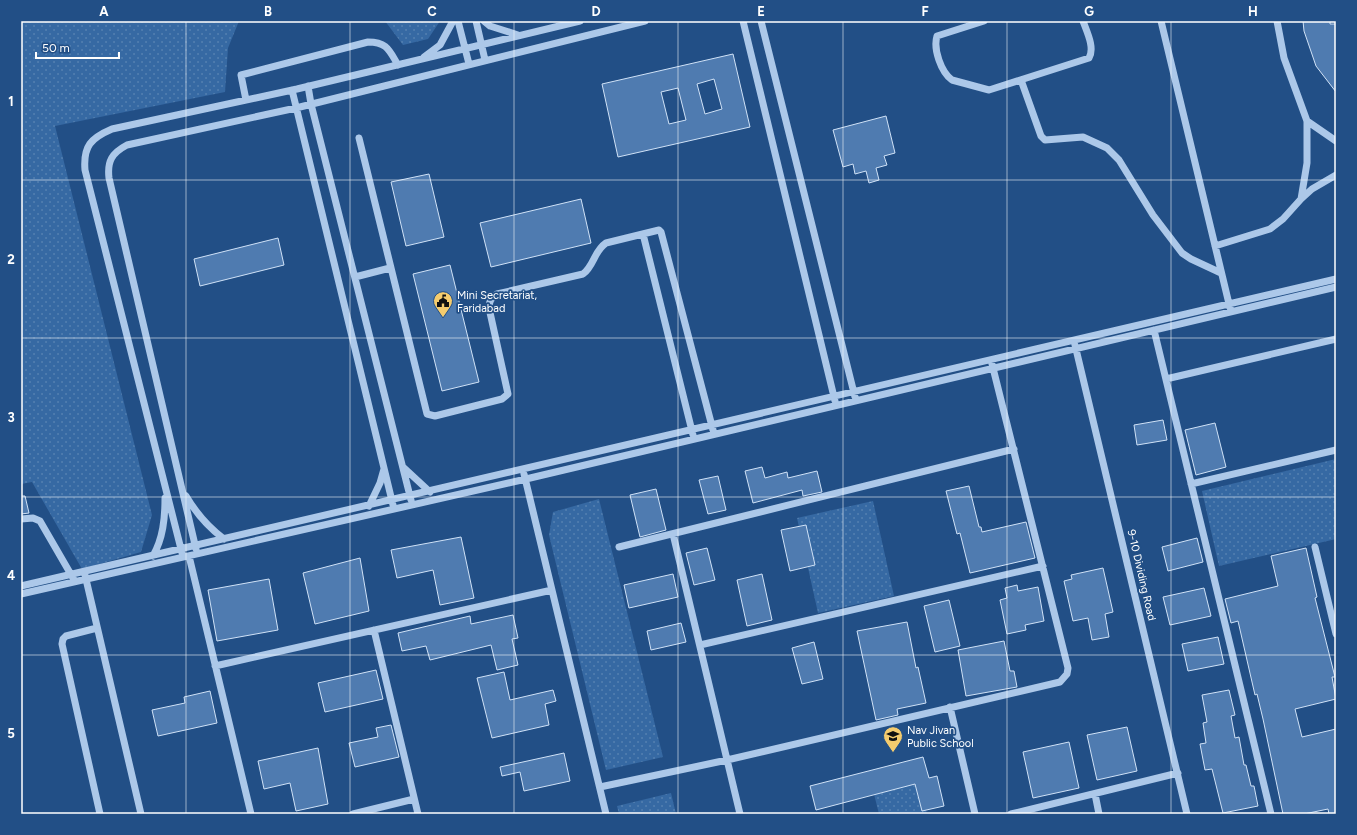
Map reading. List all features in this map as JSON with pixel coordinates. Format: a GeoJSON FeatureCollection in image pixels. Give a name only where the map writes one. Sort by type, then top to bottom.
{"type":"FeatureCollection","features":[{"type":"Feature","properties":{"kind":"street"},"geometry":{"type":"LineString","coordinates":[[421,59],[440,45],[453,21]]}},
{"type":"Feature","properties":{"kind":"street"},"geometry":{"type":"LineString","coordinates":[[458,21],[469,64]]}},
{"type":"Feature","properties":{"kind":"street"},"geometry":{"type":"LineString","coordinates":[[476,21],[485,60]]}},
{"type":"Feature","properties":{"kind":"street"},"geometry":{"type":"LineString","coordinates":[[484,21],[490,26],[520,35]]}},
{"type":"Feature","properties":{"kind":"street"},"geometry":{"type":"LineString","coordinates":[[251,814],[215,666],[186,557],[180,548],[85,170],[84,158],[88,145],[97,135],[112,129],[292,90],[580,21]]}},
{"type":"Feature","properties":{"kind":"street"},"geometry":{"type":"LineString","coordinates":[[198,554],[109,178],[108,168],[110,158],[117,150],[127,145],[296,108],[645,21]]}},
{"type":"Feature","properties":{"kind":"street"},"geometry":{"type":"LineString","coordinates":[[743,21],[836,405]]}},
{"type":"Feature","properties":{"kind":"street"},"geometry":{"type":"LineString","coordinates":[[761,21],[856,401]]}},
{"type":"Feature","properties":{"kind":"street"},"geometry":{"type":"LineString","coordinates":[[984,21],[937,36],[935,43],[947,77],[952,80],[989,90],[1089,58],[1092,53],[1084,21]]}},
{"type":"Feature","properties":{"kind":"street"},"geometry":{"type":"LineString","coordinates":[[1161,21],[1231,312]]}},
{"type":"Feature","properties":{"kind":"street"},"geometry":{"type":"LineString","coordinates":[[1277,21],[1284,58],[1307,121],[1307,163],[1301,199]]}},
{"type":"Feature","properties":{"kind":"street"},"geometry":{"type":"LineString","coordinates":[[246,100],[241,75],[368,42],[380,42],[388,48],[398,65]]}},
{"type":"Feature","properties":{"kind":"street"},"geometry":{"type":"LineString","coordinates":[[1021,80],[1041,136],[1045,140],[1083,136],[1107,148],[1119,160],[1153,215],[1182,253],[1191,259],[1221,273]]}},
{"type":"Feature","properties":{"kind":"street"},"geometry":{"type":"LineString","coordinates":[[308,86],[311,104],[412,505]]}},
{"type":"Feature","properties":{"kind":"street"},"geometry":{"type":"LineString","coordinates":[[292,90],[394,509]]}},
{"type":"Feature","properties":{"kind":"street"},"geometry":{"type":"LineString","coordinates":[[1307,121],[1336,141]]}},
{"type":"Feature","properties":{"kind":"street"},"geometry":{"type":"LineString","coordinates":[[359,138],[425,410],[430,416],[502,399],[508,394],[489,308],[489,302],[492,297],[497,294],[583,274],[588,270],[601,247],[606,243],[657,230],[661,232],[714,434]]}},
{"type":"Feature","properties":{"kind":"street"},"geometry":{"type":"LineString","coordinates":[[1215,246],[1270,229],[1283,219],[1312,189],[1336,175]]}},
{"type":"Feature","properties":{"kind":"street"},"geometry":{"type":"LineString","coordinates":[[642,234],[694,439]]}},
{"type":"Feature","properties":{"kind":"street"},"geometry":{"type":"LineString","coordinates":[[355,277],[390,268]]}},
{"type":"Feature","properties":{"kind":"street"},"geometry":{"type":"LineString","coordinates":[[21,594],[526,479],[856,401],[1074,341],[1336,279]]}},
{"type":"Feature","properties":{"kind":"street"},"geometry":{"type":"LineString","coordinates":[[21,586],[153,556],[180,548],[392,501],[834,397],[1076,348],[1336,287]]}},
{"type":"Feature","properties":{"kind":"street"},"geometry":{"type":"LineString","coordinates":[[1154,330],[1271,814]]}},
{"type":"Feature","properties":{"kind":"street"},"geometry":{"type":"LineString","coordinates":[[1166,379],[1336,339]]}},
{"type":"Feature","properties":{"kind":"street","name":"9-10 Dividing Road"},"geometry":{"type":"LineString","coordinates":[[1074,341],[1187,814]]}},
{"type":"Feature","properties":{"kind":"street"},"geometry":{"type":"LineString","coordinates":[[600,787],[727,760],[1060,682],[1065,678],[1068,668],[992,364]]}},
{"type":"Feature","properties":{"kind":"street"},"geometry":{"type":"LineString","coordinates":[[618,547],[1014,449]]}},
{"type":"Feature","properties":{"kind":"street"},"geometry":{"type":"LineString","coordinates":[[1191,484],[1336,450]]}},
{"type":"Feature","properties":{"kind":"street"},"geometry":{"type":"LineString","coordinates":[[403,467],[430,492]]}},
{"type":"Feature","properties":{"kind":"street"},"geometry":{"type":"LineString","coordinates":[[369,506],[380,483],[384,468]]}},
{"type":"Feature","properties":{"kind":"street"},"geometry":{"type":"LineString","coordinates":[[523,470],[606,814]]}},
{"type":"Feature","properties":{"kind":"street"},"geometry":{"type":"LineString","coordinates":[[153,556],[160,543],[165,516],[165,486]]}},
{"type":"Feature","properties":{"kind":"street"},"geometry":{"type":"LineString","coordinates":[[181,487],[194,511],[213,531],[224,539]]}},
{"type":"Feature","properties":{"kind":"street"},"geometry":{"type":"LineString","coordinates":[[21,519],[33,518],[40,521],[71,574],[74,582]]}},
{"type":"Feature","properties":{"kind":"street"},"geometry":{"type":"LineString","coordinates":[[673,534],[740,814]]}},
{"type":"Feature","properties":{"kind":"street"},"geometry":{"type":"LineString","coordinates":[[1315,547],[1336,634]]}},
{"type":"Feature","properties":{"kind":"street"},"geometry":{"type":"LineString","coordinates":[[700,645],[1043,566]]}},
{"type":"Feature","properties":{"kind":"street"},"geometry":{"type":"LineString","coordinates":[[84,572],[141,814]]}},
{"type":"Feature","properties":{"kind":"street"},"geometry":{"type":"LineString","coordinates":[[215,666],[552,590]]}},
{"type":"Feature","properties":{"kind":"street"},"geometry":{"type":"LineString","coordinates":[[97,628],[66,636],[63,639],[62,644],[100,814]]}},
{"type":"Feature","properties":{"kind":"street"},"geometry":{"type":"LineString","coordinates":[[374,630],[418,814]]}},
{"type":"Feature","properties":{"kind":"street"},"geometry":{"type":"LineString","coordinates":[[950,707],[975,814]]}},
{"type":"Feature","properties":{"kind":"street"},"geometry":{"type":"LineString","coordinates":[[1011,814],[1178,773]]}},
{"type":"Feature","properties":{"kind":"street"},"geometry":{"type":"LineString","coordinates":[[1095,794],[1099,814]]}},
{"type":"Feature","properties":{"kind":"street"},"geometry":{"type":"LineString","coordinates":[[353,814],[414,799]]}},
{"type":"Feature","properties":{"kind":"shaded area"},"geometry":{"type":"Polygon","coordinates":[[[21,21],[239,21],[228,48],[225,92],[55,126],[152,515],[141,552],[82,569],[32,482],[21,484],[21,21]]]}},
{"type":"Feature","properties":{"kind":"shaded area"},"geometry":{"type":"Polygon","coordinates":[[[385,21],[440,21],[428,39],[403,45],[385,21]]]}},
{"type":"Feature","properties":{"kind":"shaded area"},"geometry":{"type":"Polygon","coordinates":[[[1336,459],[1336,539],[1219,566],[1202,491],[1336,459]]]}},
{"type":"Feature","properties":{"kind":"shaded area"},"geometry":{"type":"Polygon","coordinates":[[[599,499],[663,757],[606,770],[549,535],[553,512],[599,499]]]}},
{"type":"Feature","properties":{"kind":"shaded area"},"geometry":{"type":"Polygon","coordinates":[[[873,501],[894,596],[818,613],[797,518],[873,501]]]}},
{"type":"Feature","properties":{"kind":"shaded area"},"geometry":{"type":"Polygon","coordinates":[[[915,784],[922,811],[926,810],[927,814],[879,814],[874,794],[915,784]]]}},
{"type":"Feature","properties":{"kind":"shaded area"},"geometry":{"type":"Polygon","coordinates":[[[671,793],[676,814],[619,814],[617,806],[671,793]]]}},
{"type":"Feature","properties":{"kind":"building"},"geometry":{"type":"Polygon","coordinates":[[[1303,21],[1330,21],[1330,24],[1336,24],[1336,92],[1316,66],[1304,31],[1303,21]]]}},
{"type":"Feature","properties":{"kind":"building"},"geometry":{"type":"Polygon","coordinates":[[[733,54],[750,127],[618,157],[602,84],[733,54]],[[714,79],[697,84],[705,114],[722,109],[714,79]],[[678,88],[661,92],[669,124],[686,120],[678,88]]]}},
{"type":"Feature","properties":{"kind":"building"},"geometry":{"type":"Polygon","coordinates":[[[886,116],[895,153],[884,156],[887,165],[876,168],[879,180],[869,183],[866,171],[855,174],[853,164],[843,167],[833,130],[886,116]]]}},
{"type":"Feature","properties":{"kind":"building"},"geometry":{"type":"Polygon","coordinates":[[[429,174],[444,237],[406,246],[391,182],[429,174]]]}},
{"type":"Feature","properties":{"kind":"building"},"geometry":{"type":"Polygon","coordinates":[[[581,199],[591,243],[491,267],[480,223],[581,199]]]}},
{"type":"Feature","properties":{"kind":"building"},"geometry":{"type":"Polygon","coordinates":[[[278,238],[284,265],[200,286],[194,259],[278,238]]]}},
{"type":"Feature","properties":{"kind":"building"},"geometry":{"type":"Polygon","coordinates":[[[450,265],[479,382],[442,391],[413,274],[450,265]]]}},
{"type":"Feature","properties":{"kind":"building"},"geometry":{"type":"Polygon","coordinates":[[[1163,420],[1167,440],[1137,445],[1134,425],[1163,420]]]}},
{"type":"Feature","properties":{"kind":"building"},"geometry":{"type":"Polygon","coordinates":[[[1215,423],[1226,467],[1196,475],[1185,430],[1215,423]]]}},
{"type":"Feature","properties":{"kind":"building"},"geometry":{"type":"Polygon","coordinates":[[[762,467],[765,478],[787,472],[788,478],[817,471],[822,492],[803,496],[802,490],[753,503],[745,471],[762,467]]]}},
{"type":"Feature","properties":{"kind":"building"},"geometry":{"type":"Polygon","coordinates":[[[718,476],[726,510],[708,514],[699,480],[718,476]]]}},
{"type":"Feature","properties":{"kind":"building"},"geometry":{"type":"Polygon","coordinates":[[[969,486],[979,527],[981,527],[982,532],[1026,522],[1035,558],[970,573],[960,533],[957,534],[946,491],[969,486]]]}},
{"type":"Feature","properties":{"kind":"building"},"geometry":{"type":"Polygon","coordinates":[[[656,489],[666,530],[640,537],[630,495],[656,489]]]}},
{"type":"Feature","properties":{"kind":"building"},"geometry":{"type":"Polygon","coordinates":[[[21,496],[25,496],[29,513],[21,514],[21,496]]]}},
{"type":"Feature","properties":{"kind":"building"},"geometry":{"type":"Polygon","coordinates":[[[806,525],[815,565],[790,571],[781,530],[806,525]]]}},
{"type":"Feature","properties":{"kind":"building"},"geometry":{"type":"Polygon","coordinates":[[[461,537],[474,598],[440,605],[433,570],[397,578],[391,550],[461,537]]]}},
{"type":"Feature","properties":{"kind":"building"},"geometry":{"type":"Polygon","coordinates":[[[1197,538],[1203,562],[1168,571],[1162,547],[1197,538]]]}},
{"type":"Feature","properties":{"kind":"building"},"geometry":{"type":"Polygon","coordinates":[[[707,548],[715,580],[694,585],[686,553],[707,548]]]}},
{"type":"Feature","properties":{"kind":"building"},"geometry":{"type":"Polygon","coordinates":[[[1306,548],[1317,597],[1315,598],[1335,677],[1332,677],[1336,699],[1295,709],[1302,737],[1336,729],[1336,814],[1329,814],[1328,809],[1304,814],[1283,814],[1263,719],[1257,694],[1255,695],[1238,621],[1231,623],[1225,599],[1278,586],[1271,556],[1306,548]]]}},
{"type":"Feature","properties":{"kind":"building"},"geometry":{"type":"Polygon","coordinates":[[[360,558],[369,611],[315,624],[303,573],[360,558]]]}},
{"type":"Feature","properties":{"kind":"building"},"geometry":{"type":"Polygon","coordinates":[[[1103,568],[1113,612],[1105,614],[1109,637],[1092,640],[1088,618],[1073,621],[1064,581],[1072,579],[1071,575],[1103,568]]]}},
{"type":"Feature","properties":{"kind":"building"},"geometry":{"type":"Polygon","coordinates":[[[673,574],[678,597],[629,608],[624,585],[673,574]]]}},
{"type":"Feature","properties":{"kind":"building"},"geometry":{"type":"Polygon","coordinates":[[[762,574],[772,620],[747,626],[737,580],[762,574]]]}},
{"type":"Feature","properties":{"kind":"building"},"geometry":{"type":"Polygon","coordinates":[[[269,579],[278,630],[217,641],[208,590],[269,579]]]}},
{"type":"Feature","properties":{"kind":"building"},"geometry":{"type":"Polygon","coordinates":[[[1017,585],[1018,591],[1038,587],[1044,621],[1025,625],[1026,630],[1007,634],[1000,600],[1007,598],[1005,588],[1017,585]]]}},
{"type":"Feature","properties":{"kind":"building"},"geometry":{"type":"Polygon","coordinates":[[[1204,588],[1211,616],[1170,625],[1163,597],[1204,588]]]}},
{"type":"Feature","properties":{"kind":"building"},"geometry":{"type":"Polygon","coordinates":[[[949,600],[960,646],[935,652],[924,606],[949,600]]]}},
{"type":"Feature","properties":{"kind":"building"},"geometry":{"type":"Polygon","coordinates":[[[513,615],[518,638],[512,639],[518,665],[497,670],[491,645],[430,660],[426,646],[402,651],[398,633],[470,616],[471,624],[513,615]]]}},
{"type":"Feature","properties":{"kind":"building"},"geometry":{"type":"Polygon","coordinates":[[[907,622],[916,668],[918,667],[926,703],[897,709],[898,715],[876,720],[857,631],[907,622]]]}},
{"type":"Feature","properties":{"kind":"building"},"geometry":{"type":"Polygon","coordinates":[[[681,623],[686,642],[651,650],[647,631],[681,623]]]}},
{"type":"Feature","properties":{"kind":"building"},"geometry":{"type":"Polygon","coordinates":[[[1218,637],[1224,664],[1188,671],[1182,644],[1218,637]]]}},
{"type":"Feature","properties":{"kind":"building"},"geometry":{"type":"Polygon","coordinates":[[[1004,641],[1010,671],[1014,671],[1017,687],[966,696],[958,650],[1004,641]]]}},
{"type":"Feature","properties":{"kind":"building"},"geometry":{"type":"Polygon","coordinates":[[[814,642],[823,679],[802,684],[792,648],[814,642]]]}},
{"type":"Feature","properties":{"kind":"building"},"geometry":{"type":"Polygon","coordinates":[[[376,670],[383,699],[325,712],[318,683],[376,670]]]}},
{"type":"Feature","properties":{"kind":"building"},"geometry":{"type":"Polygon","coordinates":[[[504,672],[510,700],[553,690],[556,701],[545,704],[549,725],[492,738],[477,678],[504,672]]]}},
{"type":"Feature","properties":{"kind":"building"},"geometry":{"type":"Polygon","coordinates":[[[1229,690],[1235,715],[1231,716],[1235,738],[1239,737],[1244,765],[1246,765],[1251,786],[1254,786],[1258,806],[1223,813],[1212,769],[1205,770],[1200,744],[1206,743],[1203,723],[1207,722],[1202,695],[1229,690]]]}},
{"type":"Feature","properties":{"kind":"building"},"geometry":{"type":"Polygon","coordinates":[[[210,691],[217,723],[158,736],[152,710],[185,703],[184,697],[210,691]]]}},
{"type":"Feature","properties":{"kind":"building"},"geometry":{"type":"Polygon","coordinates":[[[391,725],[399,757],[355,767],[349,743],[378,737],[376,728],[391,725]]]}},
{"type":"Feature","properties":{"kind":"building"},"geometry":{"type":"Polygon","coordinates":[[[1127,727],[1137,771],[1097,780],[1087,735],[1127,727]]]}},
{"type":"Feature","properties":{"kind":"building"},"geometry":{"type":"Polygon","coordinates":[[[1069,742],[1079,788],[1033,798],[1023,752],[1069,742]]]}},
{"type":"Feature","properties":{"kind":"building"},"geometry":{"type":"Polygon","coordinates":[[[318,748],[328,804],[296,811],[290,783],[264,789],[258,761],[318,748]]]}},
{"type":"Feature","properties":{"kind":"building"},"geometry":{"type":"Polygon","coordinates":[[[564,753],[570,781],[524,791],[520,772],[502,776],[500,767],[564,753]]]}},
{"type":"Feature","properties":{"kind":"building"},"geometry":{"type":"Polygon","coordinates":[[[923,757],[929,778],[937,776],[944,806],[922,811],[915,784],[816,810],[810,786],[923,757]]]}},
{"type":"Feature","properties":{"kind":"place","name":"Mini Secretariat, Faridabad"},"geometry":{"type":"Point","coordinates":[443,318]}},
{"type":"Feature","properties":{"kind":"place","name":"Nav Jivan Public School"},"geometry":{"type":"Point","coordinates":[893,753]}}]}
